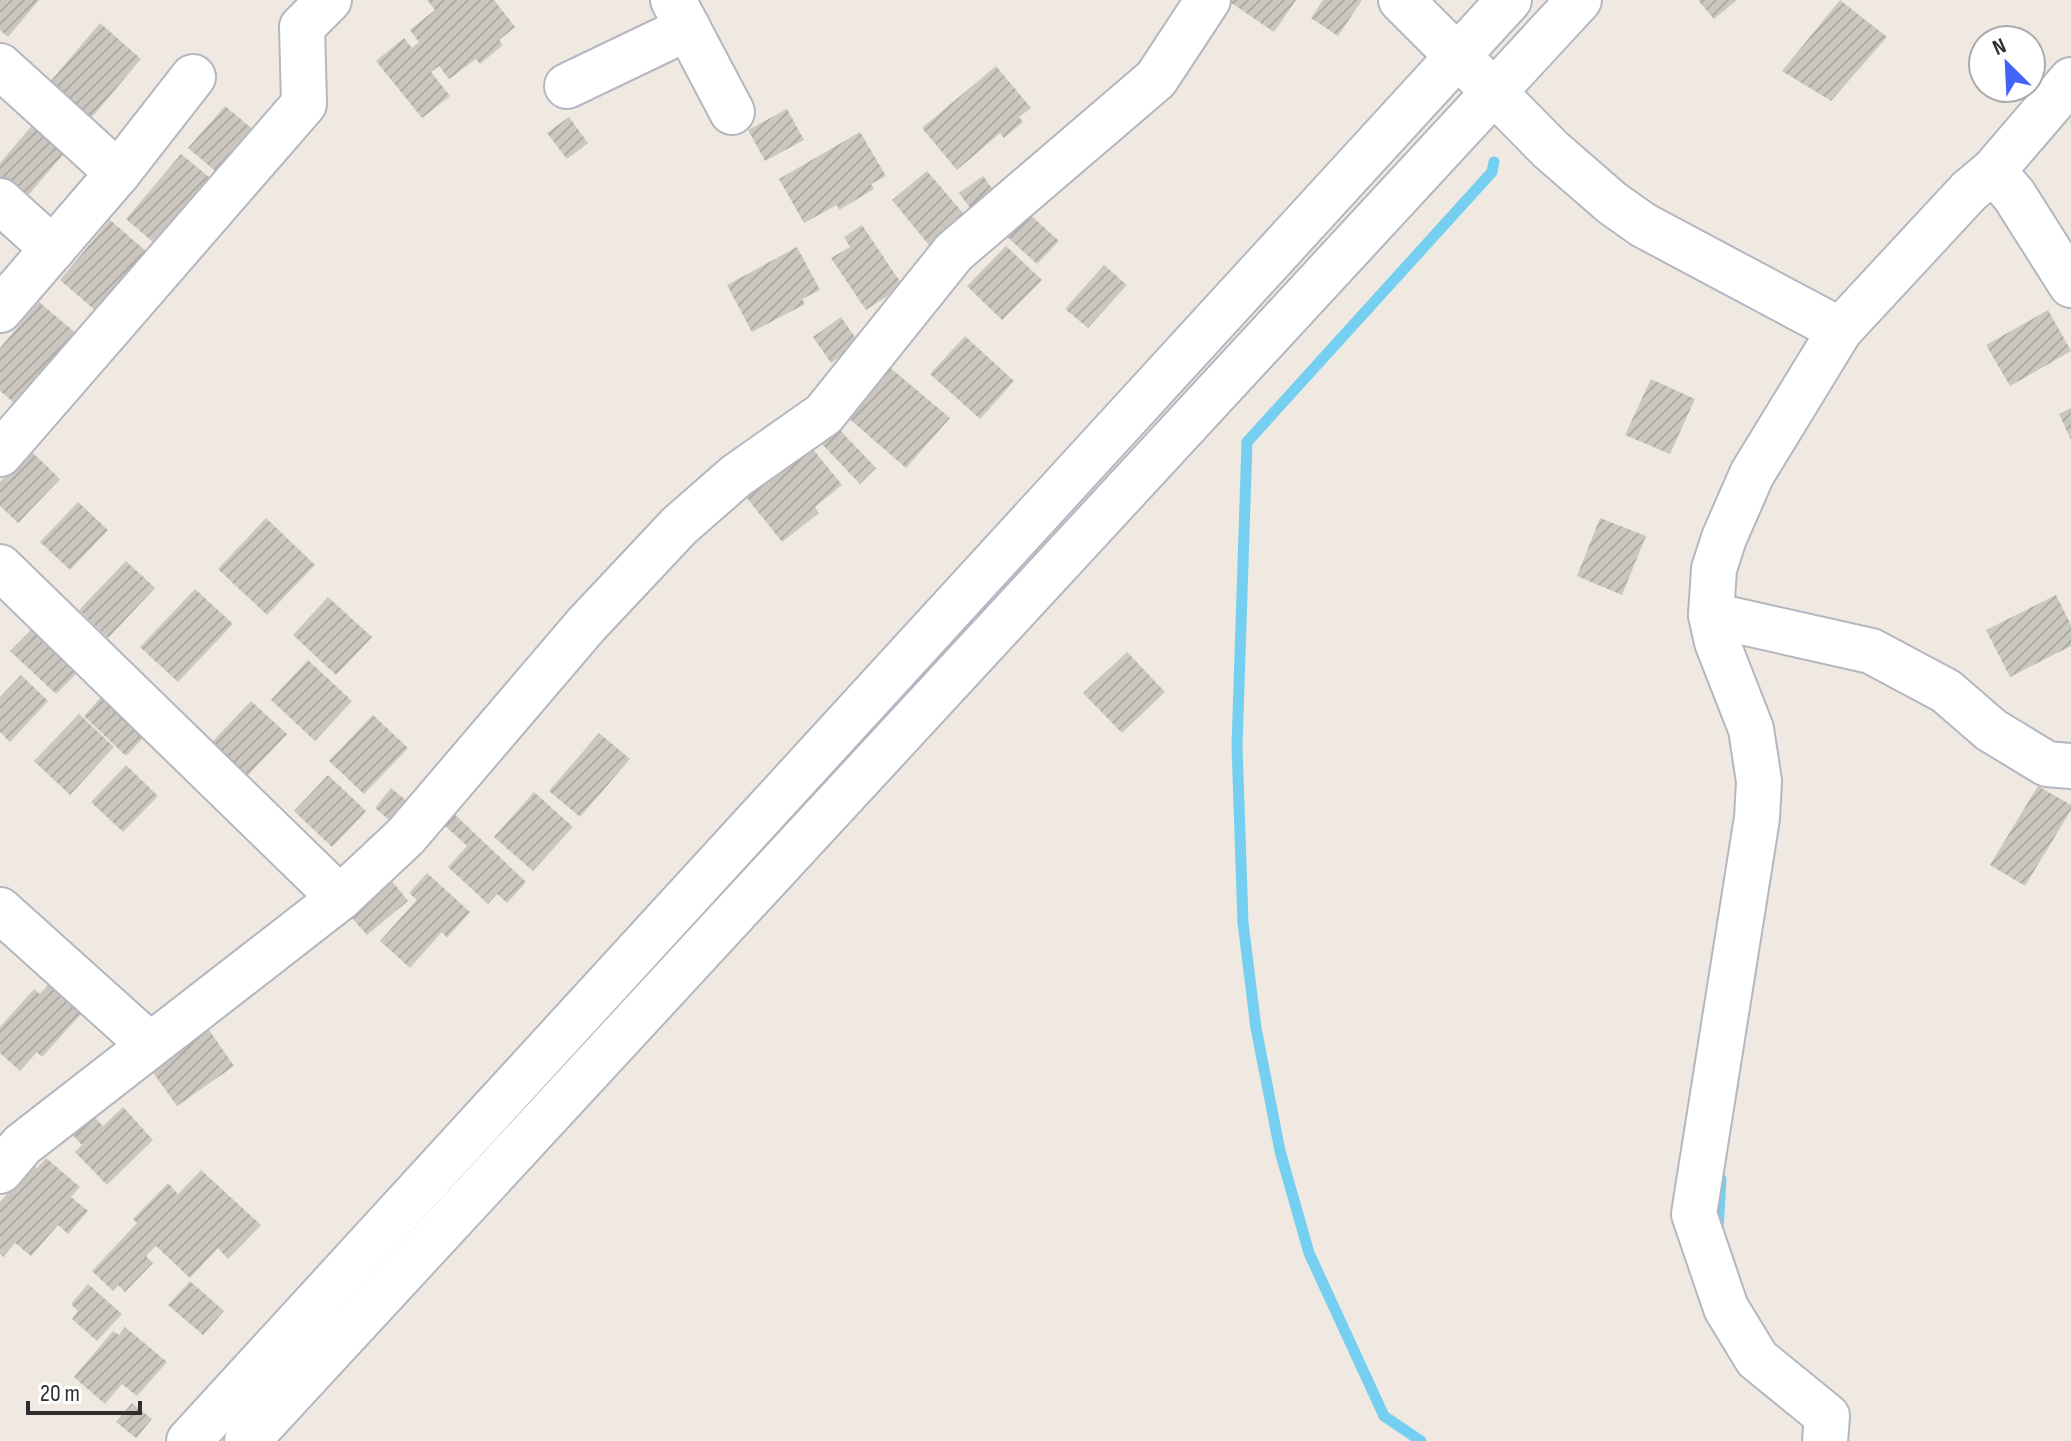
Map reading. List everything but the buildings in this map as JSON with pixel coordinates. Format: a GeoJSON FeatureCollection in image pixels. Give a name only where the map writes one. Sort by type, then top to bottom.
{"type":"FeatureCollection","features":[{"type":"Feature","properties":{"kind":"street"},"geometry":{"type":"LineString","coordinates":[[0,454],[304,104],[302,27],[329,0]]}},
{"type":"Feature","properties":{"kind":"street"},"geometry":{"type":"LineString","coordinates":[[0,1171],[22,1145],[142,1037],[340,898],[406,836],[586,625],[679,526],[736,476],[824,414],[954,252],[1156,79],[1208,0]]}},
{"type":"Feature","properties":{"kind":"street"},"geometry":{"type":"LineString","coordinates":[[1401,0],[1582,180],[1643,225],[1840,330]]}},
{"type":"Feature","properties":{"kind":"street"},"geometry":{"type":"LineString","coordinates":[[189,1441],[1509,0]]}},
{"type":"Feature","properties":{"kind":"street"},"geometry":{"type":"LineString","coordinates":[[247,1441],[1579,0]]}},
{"type":"Feature","properties":{"kind":"street"},"geometry":{"type":"LineString","coordinates":[[567,86],[681,14],[732,112]]}},
{"type":"Feature","properties":{"kind":"street"},"geometry":{"type":"LineString","coordinates":[[0,66],[118,173]]}},
{"type":"Feature","properties":{"kind":"street"},"geometry":{"type":"LineString","coordinates":[[0,310],[118,173],[193,77]]}},
{"type":"Feature","properties":{"kind":"street"},"geometry":{"type":"LineString","coordinates":[[1825,1441],[1827,1416],[1757,1359],[1726,1308],[1694,1214],[1757,818],[1759,781],[1751,729],[1717,642],[1711,615],[1714,569],[1752,474],[1840,330],[1969,191],[1993,171],[2071,80]]}},
{"type":"Feature","properties":{"kind":"street"},"geometry":{"type":"LineString","coordinates":[[1993,171],[2014,195],[2071,285]]}},
{"type":"Feature","properties":{"kind":"street"},"geometry":{"type":"LineString","coordinates":[[0,201],[53,249]]}},
{"type":"Feature","properties":{"kind":"street"},"geometry":{"type":"LineString","coordinates":[[0,567],[340,898]]}},
{"type":"Feature","properties":{"kind":"street"},"geometry":{"type":"LineString","coordinates":[[1711,615],[1871,651],[1946,691],[1991,730],[2047,764],[2071,766]]}},
{"type":"Feature","properties":{"kind":"street"},"geometry":{"type":"LineString","coordinates":[[0,910],[142,1037]]}},
{"type":"Feature","properties":{"kind":"waterway"},"geometry":{"type":"LineString","coordinates":[[1421,1441],[1384,1416],[1309,1253],[1280,1151],[1256,1028],[1243,923],[1237,746],[1247,442],[1492,172],[1494,162]]}},
{"type":"Feature","properties":{"kind":"waterway"},"geometry":{"type":"LineString","coordinates":[[1718,1230],[1721,1179]]}}]}
